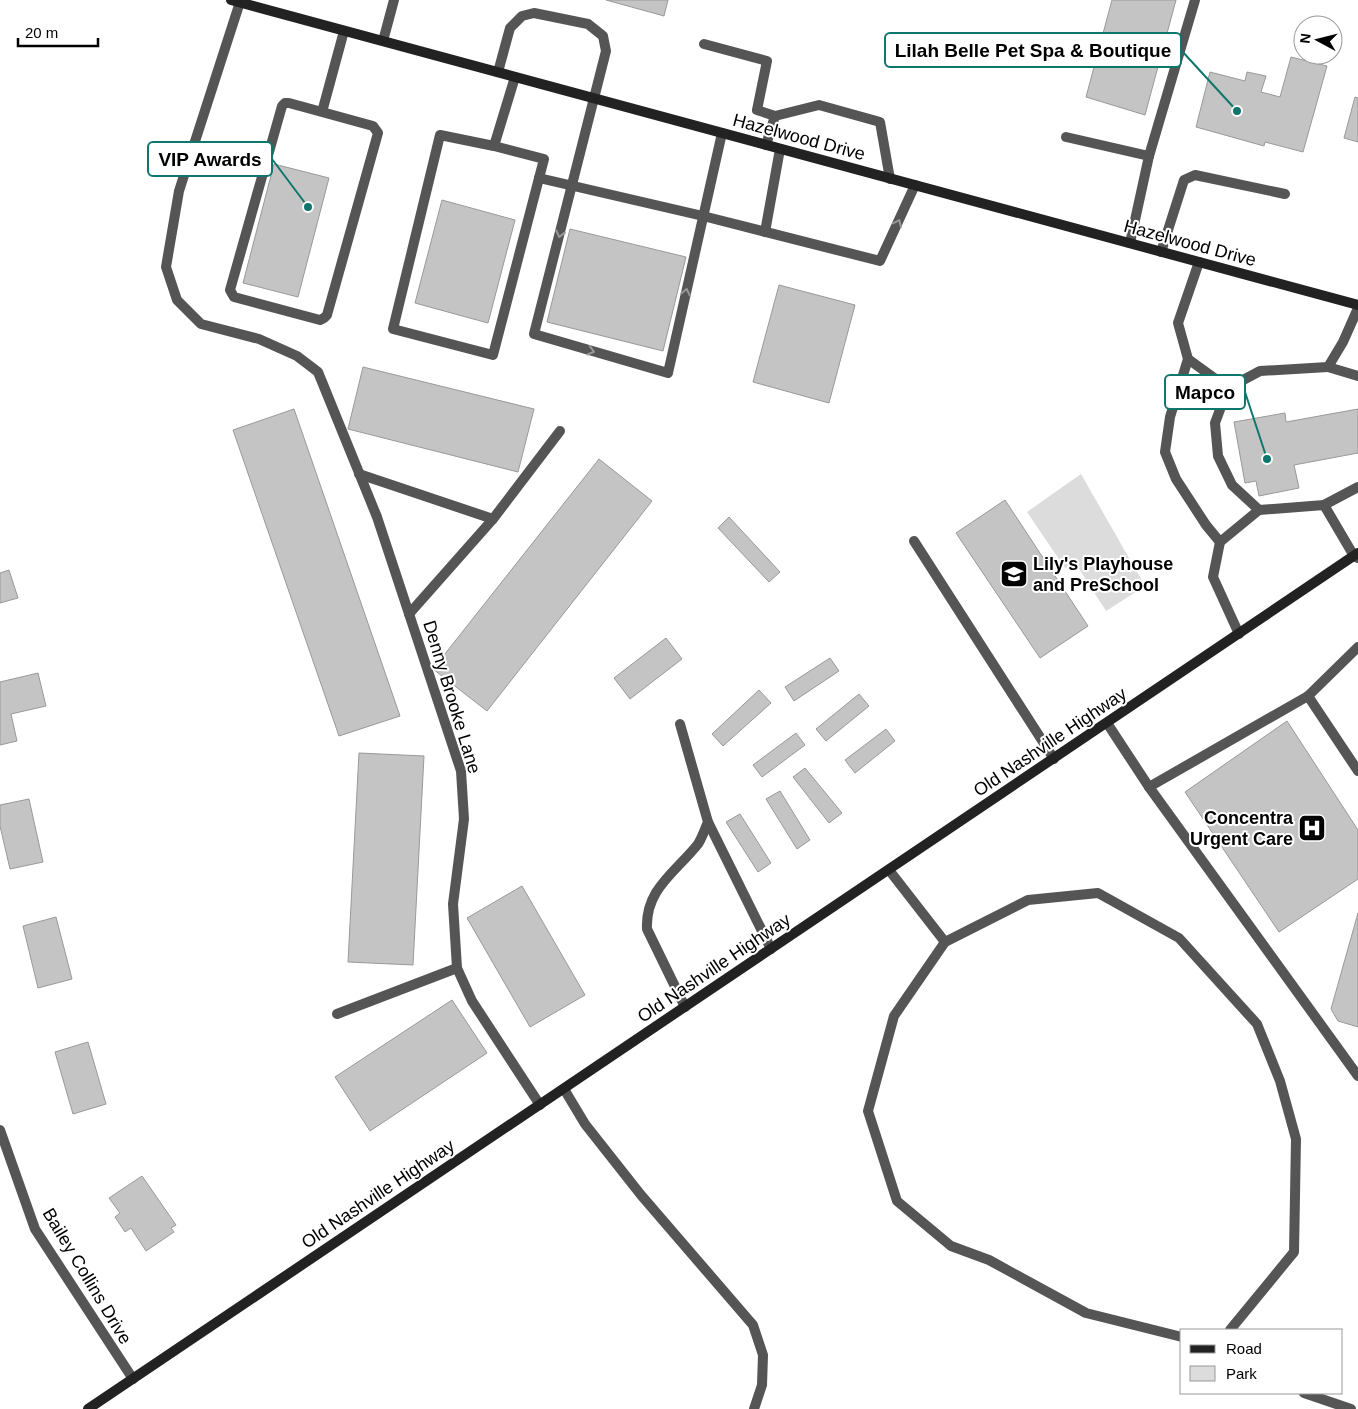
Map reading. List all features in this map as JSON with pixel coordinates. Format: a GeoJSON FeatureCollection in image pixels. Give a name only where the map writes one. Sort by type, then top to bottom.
{"type":"FeatureCollection","features":[{"type":"Feature","properties":{"kind":"main road","name":"Hazelwood Drive"},"geometry":{"type":"LineString","coordinates":[[236,1],[1358,306]]}},
{"type":"Feature","properties":{"kind":"main road","name":"Old Nashville Highway"},"geometry":{"type":"LineString","coordinates":[[88,1409],[1356,556]]}},
{"type":"Feature","properties":{"kind":"street"},"geometry":{"type":"LineString","coordinates":[[383,41],[394,0]]}},
{"type":"Feature","properties":{"kind":"street"},"geometry":{"type":"LineString","coordinates":[[1130,243],[1149,156],[1195,0]]}},
{"type":"Feature","properties":{"kind":"street","name":"Denny Brooke Lane"},"geometry":{"type":"LineString","coordinates":[[236,1],[179,191],[166,267],[177,300],[201,324],[259,339],[297,356],[318,372],[377,517],[462,772],[464,818],[453,904],[457,968],[472,1001],[540,1104]]}},
{"type":"Feature","properties":{"kind":"street"},"geometry":{"type":"LineString","coordinates":[[498,72],[510,28],[522,16],[534,13],[588,24],[603,36],[606,51],[534,334],[668,372],[722,133]]}},
{"type":"Feature","properties":{"kind":"street"},"geometry":{"type":"LineString","coordinates":[[322,112],[344,31]]}},
{"type":"Feature","properties":{"kind":"street"},"geometry":{"type":"LineString","coordinates":[[704,44],[767,61],[757,110],[775,116],[819,105],[880,122],[890,179]]}},
{"type":"Feature","properties":{"kind":"street"},"geometry":{"type":"LineString","coordinates":[[494,146],[515,77]]}},
{"type":"Feature","properties":{"kind":"street"},"geometry":{"type":"LineString","coordinates":[[285,103],[290,103],[322,112],[373,126],[378,133],[327,315],[320,320],[234,297],[230,290],[282,106],[285,103]]}},
{"type":"Feature","properties":{"kind":"street"},"geometry":{"type":"LineString","coordinates":[[766,145],[775,116]]}},
{"type":"Feature","properties":{"kind":"street"},"geometry":{"type":"LineString","coordinates":[[440,135],[494,146],[544,159],[493,355],[393,329],[440,135]]}},
{"type":"Feature","properties":{"kind":"street"},"geometry":{"type":"LineString","coordinates":[[1066,137],[1149,156]]}},
{"type":"Feature","properties":{"kind":"street"},"geometry":{"type":"LineString","coordinates":[[765,232],[780,149]]}},
{"type":"Feature","properties":{"kind":"street"},"geometry":{"type":"LineString","coordinates":[[1161,252],[1184,180],[1195,175],[1285,194]]}},
{"type":"Feature","properties":{"kind":"street"},"geometry":{"type":"LineString","coordinates":[[539,178],[703,216],[880,261],[915,185]]}},
{"type":"Feature","properties":{"kind":"street"},"geometry":{"type":"LineString","coordinates":[[1199,262],[1178,323],[1188,359],[1170,417],[1166,452],[1176,479],[1206,525],[1220,542]]}},
{"type":"Feature","properties":{"kind":"street"},"geometry":{"type":"LineString","coordinates":[[1328,367],[1343,342],[1358,306]]}},
{"type":"Feature","properties":{"kind":"street"},"geometry":{"type":"LineString","coordinates":[[1188,359],[1228,388]]}},
{"type":"Feature","properties":{"kind":"street"},"geometry":{"type":"LineString","coordinates":[[1259,510],[1232,485],[1218,456],[1216,423],[1228,388],[1260,371],[1328,367],[1358,376]]}},
{"type":"Feature","properties":{"kind":"street","name":"Denny Brooke Lane"},"geometry":{"type":"LineString","coordinates":[[409,614],[493,519],[560,431]]}},
{"type":"Feature","properties":{"kind":"street"},"geometry":{"type":"LineString","coordinates":[[359,474],[493,519]]}},
{"type":"Feature","properties":{"kind":"street"},"geometry":{"type":"LineString","coordinates":[[1239,634],[1214,577],[1220,542],[1259,510],[1324,504],[1358,487]]}},
{"type":"Feature","properties":{"kind":"street"},"geometry":{"type":"LineString","coordinates":[[1324,504],[1356,556]]}},
{"type":"Feature","properties":{"kind":"street"},"geometry":{"type":"LineString","coordinates":[[914,541],[1054,759]]}},
{"type":"Feature","properties":{"kind":"street"},"geometry":{"type":"LineString","coordinates":[[1149,787],[1308,696],[1358,647]]}},
{"type":"Feature","properties":{"kind":"street"},"geometry":{"type":"LineString","coordinates":[[1308,696],[1358,771]]}},
{"type":"Feature","properties":{"kind":"street"},"geometry":{"type":"LineString","coordinates":[[1107,723],[1149,787],[1358,1076]]}},
{"type":"Feature","properties":{"kind":"street"},"geometry":{"type":"LineString","coordinates":[[680,724],[708,822],[771,948]]}},
{"type":"Feature","properties":{"kind":"street"},"geometry":{"type":"LineString","coordinates":[[685,1007],[648,929],[646,915],[651,899],[669,874],[699,842],[708,822]]}},
{"type":"Feature","properties":{"kind":"street"},"geometry":{"type":"LineString","coordinates":[[889,870],[944,942]]}},
{"type":"Feature","properties":{"kind":"street"},"geometry":{"type":"LineString","coordinates":[[1180,1336],[1086,1313],[988,1260],[951,1246],[897,1200],[868,1111],[894,1016],[944,942],[1028,900],[1098,893],[1179,938],[1257,1024],[1280,1081],[1296,1139],[1294,1252],[1231,1329]]}},
{"type":"Feature","properties":{"kind":"street"},"geometry":{"type":"LineString","coordinates":[[337,1014],[457,968]]}},
{"type":"Feature","properties":{"kind":"street"},"geometry":{"type":"LineString","coordinates":[[564,1089],[585,1124],[641,1195],[753,1325],[763,1355],[762,1385],[754,1409]]}},
{"type":"Feature","properties":{"kind":"street","name":"Bailey Collins Drive"},"geometry":{"type":"LineString","coordinates":[[0,1130],[35,1229],[133,1379]]}},
{"type":"Feature","properties":{"kind":"street"},"geometry":{"type":"LineString","coordinates":[[1307,1394],[1351,1409]]}},
{"type":"Feature","properties":{"kind":"green space"},"geometry":{"type":"Polygon","coordinates":[[[1081,474],[1145,586],[1106,611],[1076,564],[1065,568],[1027,512],[1081,474]]]}},
{"type":"Feature","properties":{"kind":"building"},"geometry":{"type":"Polygon","coordinates":[[[606,0],[668,0],[664,16],[606,0]]]}},
{"type":"Feature","properties":{"kind":"building"},"geometry":{"type":"Polygon","coordinates":[[[1112,0],[1176,0],[1145,115],[1086,97],[1112,0]]]}},
{"type":"Feature","properties":{"kind":"building"},"geometry":{"type":"Polygon","coordinates":[[[1291,57],[1293,58],[1293,65],[1327,66],[1303,152],[1265,142],[1264,146],[1196,127],[1210,72],[1245,81],[1247,72],[1266,76],[1261,92],[1280,97],[1291,57]]]}},
{"type":"Feature","properties":{"kind":"building"},"geometry":{"type":"Polygon","coordinates":[[[1355,97],[1358,98],[1358,142],[1344,138],[1355,97]]]}},
{"type":"Feature","properties":{"kind":"building"},"geometry":{"type":"Polygon","coordinates":[[[274,164],[329,178],[298,297],[243,283],[274,164]]]}},
{"type":"Feature","properties":{"kind":"building"},"geometry":{"type":"Polygon","coordinates":[[[442,200],[515,220],[488,323],[415,303],[442,200]]]}},
{"type":"Feature","properties":{"kind":"building"},"geometry":{"type":"Polygon","coordinates":[[[570,229],[686,257],[663,351],[547,322],[570,229]]]}},
{"type":"Feature","properties":{"kind":"building"},"geometry":{"type":"Polygon","coordinates":[[[779,285],[855,305],[829,403],[753,382],[779,285]]]}},
{"type":"Feature","properties":{"kind":"building"},"geometry":{"type":"Polygon","coordinates":[[[363,367],[534,409],[518,472],[348,429],[363,367]]]}},
{"type":"Feature","properties":{"kind":"building"},"geometry":{"type":"Polygon","coordinates":[[[294,409],[400,716],[339,736],[233,430],[294,409]]]}},
{"type":"Feature","properties":{"kind":"building"},"geometry":{"type":"Polygon","coordinates":[[[1358,409],[1358,453],[1294,465],[1299,488],[1259,496],[1256,481],[1245,483],[1234,422],[1285,413],[1286,422],[1358,409]]]}},
{"type":"Feature","properties":{"kind":"building"},"geometry":{"type":"Polygon","coordinates":[[[599,459],[652,501],[487,711],[433,669],[599,459]]]}},
{"type":"Feature","properties":{"kind":"building"},"geometry":{"type":"Polygon","coordinates":[[[1005,500],[1088,626],[1040,658],[956,533],[1005,500]]]}},
{"type":"Feature","properties":{"kind":"building"},"geometry":{"type":"Polygon","coordinates":[[[729,517],[780,572],[769,582],[718,528],[729,517]]]}},
{"type":"Feature","properties":{"kind":"building"},"geometry":{"type":"Polygon","coordinates":[[[9,570],[18,598],[0,603],[0,573],[9,570]]]}},
{"type":"Feature","properties":{"kind":"building"},"geometry":{"type":"Polygon","coordinates":[[[666,638],[682,659],[630,699],[614,678],[666,638]]]}},
{"type":"Feature","properties":{"kind":"building"},"geometry":{"type":"Polygon","coordinates":[[[830,658],[839,671],[794,701],[785,687],[830,658]]]}},
{"type":"Feature","properties":{"kind":"building"},"geometry":{"type":"Polygon","coordinates":[[[38,673],[46,706],[11,714],[17,741],[0,745],[0,682],[38,673]]]}},
{"type":"Feature","properties":{"kind":"building"},"geometry":{"type":"Polygon","coordinates":[[[759,690],[771,703],[723,746],[712,734],[759,690]]]}},
{"type":"Feature","properties":{"kind":"building"},"geometry":{"type":"Polygon","coordinates":[[[859,694],[869,706],[826,741],[816,729],[859,694]]]}},
{"type":"Feature","properties":{"kind":"building"},"geometry":{"type":"Polygon","coordinates":[[[1287,721],[1358,830],[1358,879],[1279,932],[1185,792],[1287,721]]]}},
{"type":"Feature","properties":{"kind":"building"},"geometry":{"type":"Polygon","coordinates":[[[886,729],[895,741],[855,773],[845,760],[886,729]]]}},
{"type":"Feature","properties":{"kind":"building"},"geometry":{"type":"Polygon","coordinates":[[[796,733],[805,745],[762,777],[753,765],[796,733]]]}},
{"type":"Feature","properties":{"kind":"building"},"geometry":{"type":"Polygon","coordinates":[[[359,753],[424,756],[413,965],[348,962],[359,753]]]}},
{"type":"Feature","properties":{"kind":"building"},"geometry":{"type":"Polygon","coordinates":[[[805,768],[842,813],[829,823],[793,777],[805,768]]]}},
{"type":"Feature","properties":{"kind":"building"},"geometry":{"type":"Polygon","coordinates":[[[780,791],[810,840],[797,849],[766,799],[780,791]]]}},
{"type":"Feature","properties":{"kind":"building"},"geometry":{"type":"Polygon","coordinates":[[[29,799],[43,862],[10,869],[0,826],[0,805],[29,799]]]}},
{"type":"Feature","properties":{"kind":"building"},"geometry":{"type":"Polygon","coordinates":[[[740,814],[771,863],[758,872],[726,822],[740,814]]]}},
{"type":"Feature","properties":{"kind":"building"},"geometry":{"type":"Polygon","coordinates":[[[522,886],[585,995],[530,1027],[467,918],[522,886]]]}},
{"type":"Feature","properties":{"kind":"building"},"geometry":{"type":"Polygon","coordinates":[[[1358,913],[1358,1027],[1338,1021],[1331,1009],[1358,913]]]}},
{"type":"Feature","properties":{"kind":"building"},"geometry":{"type":"Polygon","coordinates":[[[56,917],[72,979],[38,988],[23,926],[56,917]]]}},
{"type":"Feature","properties":{"kind":"building"},"geometry":{"type":"Polygon","coordinates":[[[452,1000],[487,1053],[370,1131],[335,1077],[452,1000]]]}},
{"type":"Feature","properties":{"kind":"building"},"geometry":{"type":"Polygon","coordinates":[[[88,1042],[106,1104],[73,1114],[55,1052],[88,1042]]]}},
{"type":"Feature","properties":{"kind":"building"},"geometry":{"type":"Polygon","coordinates":[[[142,1176],[176,1225],[171,1228],[174,1232],[146,1251],[131,1228],[125,1232],[115,1217],[120,1213],[109,1198],[142,1176]]]}},
{"type":"Feature","properties":{"kind":"place","name":"Lilah Belle Pet Spa & Boutique"},"geometry":{"type":"Point","coordinates":[1237,111]}},
{"type":"Feature","properties":{"kind":"place","name":"VIP Awards"},"geometry":{"type":"Point","coordinates":[308,207]}},
{"type":"Feature","properties":{"kind":"place","name":"Mapco"},"geometry":{"type":"Point","coordinates":[1267,459]}},
{"type":"Feature","properties":{"kind":"place","name":"Lily's Playhouse and PreSchool"},"geometry":{"type":"Point","coordinates":[1014,574]}},
{"type":"Feature","properties":{"kind":"place","name":"Concentra Urgent Care"},"geometry":{"type":"Point","coordinates":[1312,828]}}]}
